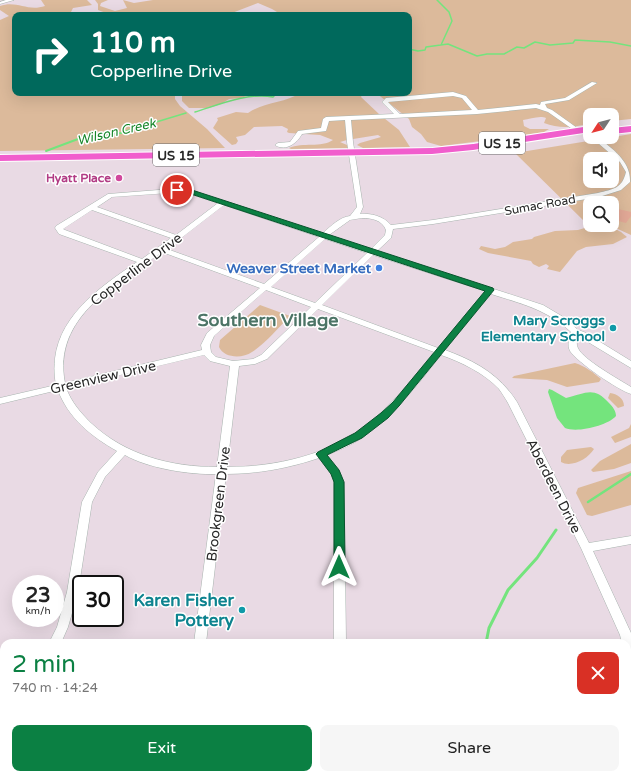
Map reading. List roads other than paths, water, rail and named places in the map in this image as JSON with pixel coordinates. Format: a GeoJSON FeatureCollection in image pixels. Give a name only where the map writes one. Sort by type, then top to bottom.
{"type":"FeatureCollection","features":[{"type":"Feature","properties":{"kind":"highway"},"geometry":{"type":"LineString","coordinates":[[619,125],[631,123]]}},
{"type":"Feature","properties":{"kind":"highway"},"geometry":{"type":"LineString","coordinates":[[619,131],[631,129]]}},
{"type":"Feature","properties":{"kind":"highway","name":"US 15"},"geometry":{"type":"LineString","coordinates":[[0,163],[352,155],[432,151],[473,147],[583,130]]}},
{"type":"Feature","properties":{"kind":"highway","name":"US 15"},"geometry":{"type":"LineString","coordinates":[[0,158],[352,155],[440,156],[583,136]]}},
{"type":"Feature","properties":{"kind":"street"},"geometry":{"type":"LineString","coordinates":[[0,3],[12,0]]}},
{"type":"Feature","properties":{"kind":"street"},"geometry":{"type":"LineString","coordinates":[[544,108],[543,103],[567,99],[594,83]]}},
{"type":"Feature","properties":{"kind":"street"},"geometry":{"type":"LineString","coordinates":[[398,115],[385,102],[386,100],[453,94],[464,97],[477,112]]}},
{"type":"Feature","properties":{"kind":"street"},"geometry":{"type":"LineString","coordinates":[[278,145],[293,143],[297,140],[300,132],[324,130],[326,119],[477,112],[536,106],[544,108],[578,131]]}},
{"type":"Feature","properties":{"kind":"street"},"geometry":{"type":"LineString","coordinates":[[348,118],[360,206],[357,213],[353,217]]}},
{"type":"Feature","properties":{"kind":"street","name":"Sumac Road"},"geometry":{"type":"LineString","coordinates":[[389,227],[470,216],[598,195],[619,189],[627,182],[629,172],[622,161],[602,144]]}},
{"type":"Feature","properties":{"kind":"street"},"geometry":{"type":"LineString","coordinates":[[143,262],[59,230],[59,228],[61,225],[113,194],[177,190],[189,191],[547,310],[562,320],[575,332],[581,334],[631,365]]}},
{"type":"Feature","properties":{"kind":"street","name":"Copperline Drive"},"geometry":{"type":"LineString","coordinates":[[223,203],[90,302],[68,329],[58,357],[58,369],[61,386],[68,404],[84,424],[94,434],[111,445],[146,460],[192,470],[248,470],[275,467],[321,454],[347,443],[373,425],[396,404],[490,290]]}},
{"type":"Feature","properties":{"kind":"street"},"geometry":{"type":"LineString","coordinates":[[360,206],[372,217]]}},
{"type":"Feature","properties":{"kind":"street"},"geometry":{"type":"LineString","coordinates":[[91,207],[177,238]]}},
{"type":"Feature","properties":{"kind":"street"},"geometry":{"type":"LineString","coordinates":[[353,217],[372,217],[384,222],[389,227],[390,233],[388,236],[264,357],[257,361],[235,365],[220,362],[212,358],[206,352],[205,348],[210,335],[343,221],[353,217]]}},
{"type":"Feature","properties":{"kind":"street","name":"Aberdeen Drive"},"geometry":{"type":"LineString","coordinates":[[162,249],[439,351],[478,368],[494,381],[508,395],[586,548],[627,639]]}},
{"type":"Feature","properties":{"kind":"street"},"geometry":{"type":"LineString","coordinates":[[575,332],[573,347],[576,353],[631,391]]}},
{"type":"Feature","properties":{"kind":"street","name":"Greenview Drive"},"geometry":{"type":"LineString","coordinates":[[0,401],[206,352]]}},
{"type":"Feature","properties":{"kind":"street","name":"Brookgreen Drive"},"geometry":{"type":"LineString","coordinates":[[201,639],[235,365]]}},
{"type":"Feature","properties":{"kind":"street"},"geometry":{"type":"LineString","coordinates":[[57,639],[68,614],[72,598],[87,502],[102,473],[123,451]]}},
{"type":"Feature","properties":{"kind":"street"},"geometry":{"type":"LineString","coordinates":[[321,454],[335,472],[339,482],[340,639]]}},
{"type":"Feature","properties":{"kind":"street"},"geometry":{"type":"LineString","coordinates":[[586,548],[631,540]]}},
{"type":"Feature","properties":{"kind":"waterway"},"geometry":{"type":"LineString","coordinates":[[437,0],[449,12],[452,21],[441,45]]}},
{"type":"Feature","properties":{"kind":"waterway","name":"Wilson Creek"},"geometry":{"type":"LineString","coordinates":[[441,45],[448,44],[477,56],[487,54],[504,54],[517,47],[524,48],[535,42],[550,45],[573,43],[575,40],[610,42],[631,46]]}},
{"type":"Feature","properties":{"kind":"waterway","name":"Wilson Creek"},"geometry":{"type":"LineString","coordinates":[[412,50],[425,50],[426,47],[441,45]]}},
{"type":"Feature","properties":{"kind":"waterway","name":"Wilson Creek"},"geometry":{"type":"LineString","coordinates":[[195,112],[223,103],[254,96]]}},
{"type":"Feature","properties":{"kind":"waterway","name":"Wilson Creek"},"geometry":{"type":"LineString","coordinates":[[254,96],[264,96]]}},
{"type":"Feature","properties":{"kind":"waterway","name":"Wilson Creek"},"geometry":{"type":"LineString","coordinates":[[264,96],[274,96]]}},
{"type":"Feature","properties":{"kind":"waterway","name":"Wilson Creek"},"geometry":{"type":"LineString","coordinates":[[143,126],[186,113]]}},
{"type":"Feature","properties":{"kind":"waterway","name":"Wilson Creek"},"geometry":{"type":"LineString","coordinates":[[46,151],[86,136],[121,133],[146,125]]}},
{"type":"Feature","properties":{"kind":"waterway"},"geometry":{"type":"LineString","coordinates":[[588,502],[631,474]]}},
{"type":"Feature","properties":{"kind":"waterway"},"geometry":{"type":"LineString","coordinates":[[487,639],[489,628],[508,590],[537,558],[556,530]]}},
{"type":"Feature","properties":{"kind":"place","name":"Hyatt Place"},"geometry":{"type":"Point","coordinates":[119,178]}},
{"type":"Feature","properties":{"kind":"place","name":"Weaver Street Market"},"geometry":{"type":"Point","coordinates":[379,268]}},
{"type":"Feature","properties":{"kind":"place","name":"Mary Scroggs Elementary School"},"geometry":{"type":"Point","coordinates":[613,328]}},
{"type":"Feature","properties":{"kind":"place","name":"Karen Fisher Pottery"},"geometry":{"type":"Point","coordinates":[242,610]}},
{"type":"Feature","properties":{"kind":"district","name":"Southern Village"},"geometry":{"type":"Point","coordinates":[268,320]}}]}
